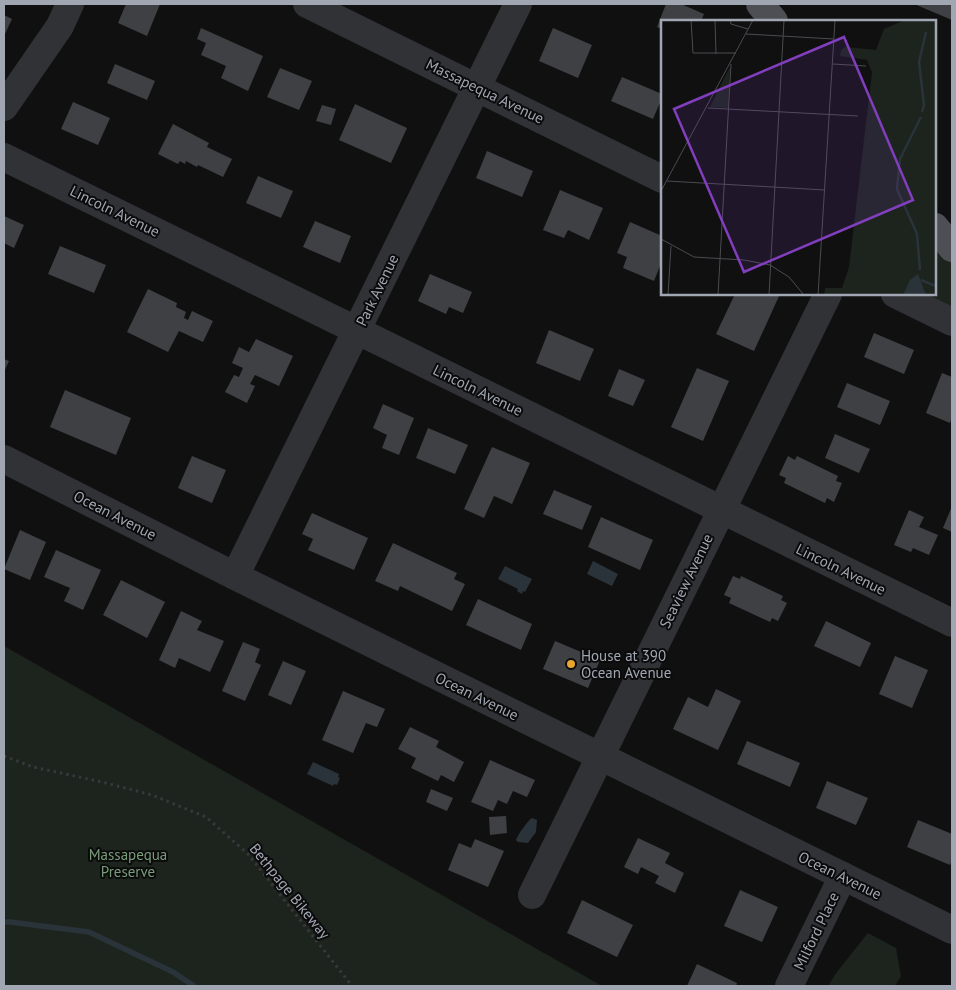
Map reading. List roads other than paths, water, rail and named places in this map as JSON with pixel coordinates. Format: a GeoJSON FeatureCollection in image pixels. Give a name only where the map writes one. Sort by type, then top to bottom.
{"type":"FeatureCollection","features":[{"type":"Feature","properties":{"kind":"main road"},"geometry":{"type":"LineString","coordinates":[[760,4],[773,20]]}},
{"type":"Feature","properties":{"kind":"main road"},"geometry":{"type":"LineString","coordinates":[[936,227],[952,248]]}},
{"type":"Feature","properties":{"kind":"street"},"geometry":{"type":"LineString","coordinates":[[4,107],[60,26],[70,4]]}},
{"type":"Feature","properties":{"kind":"street","name":"Massapequa Avenue"},"geometry":{"type":"LineString","coordinates":[[307,4],[661,179]]}},
{"type":"Feature","properties":{"kind":"street","name":"Park Avenue"},"geometry":{"type":"LineString","coordinates":[[235,576],[518,4]]}},
{"type":"Feature","properties":{"kind":"street","name":"Lincoln Avenue"},"geometry":{"type":"LineString","coordinates":[[4,157],[952,623]]}},
{"type":"Feature","properties":{"kind":"street","name":"Seaview Avenue"},"geometry":{"type":"LineString","coordinates":[[532,895],[828,295]]}},
{"type":"Feature","properties":{"kind":"street"},"geometry":{"type":"LineString","coordinates":[[898,295],[952,322]]}},
{"type":"Feature","properties":{"kind":"street","name":"Ocean Avenue"},"geometry":{"type":"LineString","coordinates":[[4,459],[235,576],[952,930]]}},
{"type":"Feature","properties":{"kind":"street","name":"Milford Place"},"geometry":{"type":"LineString","coordinates":[[789,986],[843,876]]}},
{"type":"Feature","properties":{"kind":"waterway"},"geometry":{"type":"LineString","coordinates":[[4,922],[89,932],[173,972],[194,986]]}},
{"type":"Feature","properties":{"kind":"place","name":"House at 390 Ocean Avenue"},"geometry":{"type":"Point","coordinates":[571,664]}},
{"type":"Feature","properties":{"kind":"park label","name":"Massapequa Preserve"},"geometry":{"type":"Point","coordinates":[128,862]}}]}
